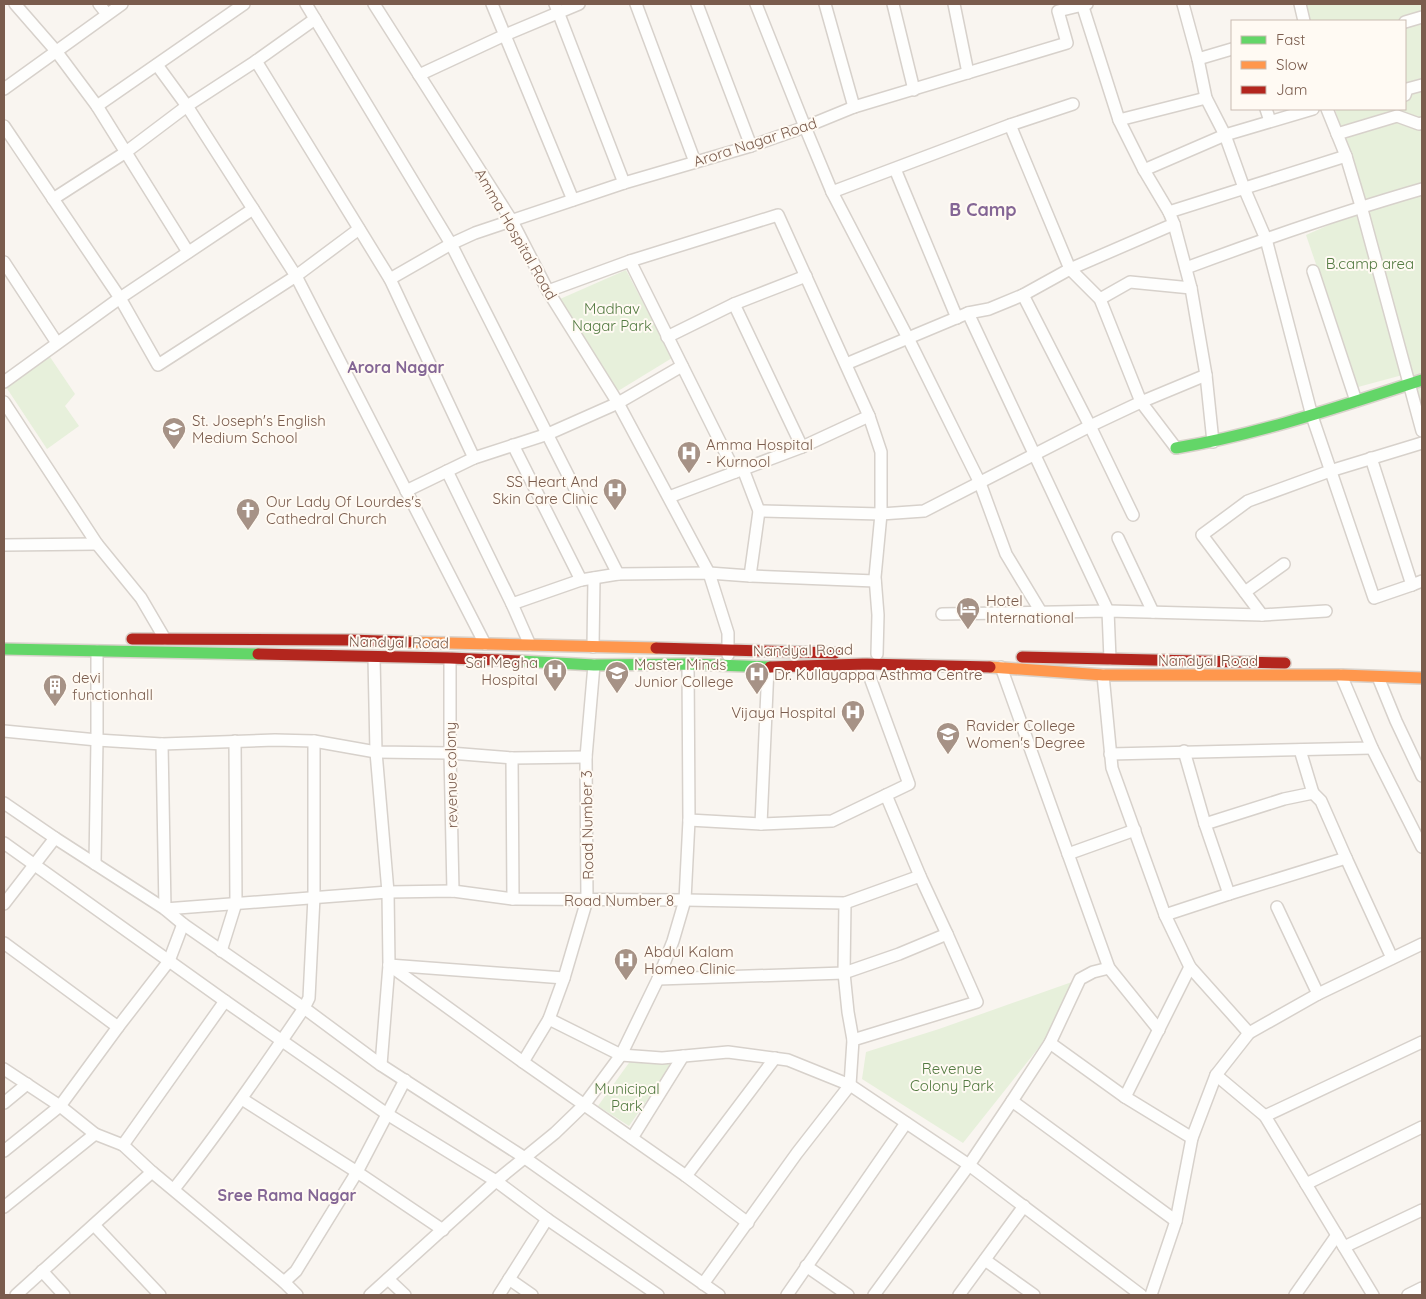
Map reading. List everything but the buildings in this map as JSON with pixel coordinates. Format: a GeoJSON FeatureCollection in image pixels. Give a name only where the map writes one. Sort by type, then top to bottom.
{"type":"FeatureCollection","features":[{"type":"Feature","properties":{"kind":"main road"},"geometry":{"type":"LineString","coordinates":[[1176,448],[1213,442],[1312,416],[1422,380]]}},
{"type":"Feature","properties":{"kind":"main road","name":"Nandyal Road"},"geometry":{"type":"LineString","coordinates":[[118,639],[350,640],[877,654],[995,659],[1103,675],[1342,675],[1422,678]]}},
{"type":"Feature","properties":{"kind":"main road","name":"Nandyal Road"},"geometry":{"type":"LineString","coordinates":[[4,649],[450,658],[594,665],[688,664],[768,666],[995,659],[1110,659],[1294,663]]}},
{"type":"Feature","properties":{"kind":"main road"},"geometry":{"type":"LineString","coordinates":[[1333,664],[1362,664]]}},
{"type":"Feature","properties":{"kind":"street"},"geometry":{"type":"LineString","coordinates":[[15,4],[56,51],[98,106],[188,252]]}},
{"type":"Feature","properties":{"kind":"street"},"geometry":{"type":"LineString","coordinates":[[99,4],[107,14]]}},
{"type":"Feature","properties":{"kind":"street"},"geometry":{"type":"LineString","coordinates":[[4,89],[122,4]]}},
{"type":"Feature","properties":{"kind":"street"},"geometry":{"type":"LineString","coordinates":[[98,106],[244,4]]}},
{"type":"Feature","properties":{"kind":"street"},"geometry":{"type":"LineString","coordinates":[[306,4],[451,244],[618,574]]}},
{"type":"Feature","properties":{"kind":"street","name":"Amma Hospital Road"},"geometry":{"type":"LineString","coordinates":[[374,4],[512,221],[548,291],[618,403],[709,573]]}},
{"type":"Feature","properties":{"kind":"street"},"geometry":{"type":"LineString","coordinates":[[492,4],[573,200]]}},
{"type":"Feature","properties":{"kind":"street"},"geometry":{"type":"LineString","coordinates":[[419,75],[505,35],[557,8],[579,4]]}},
{"type":"Feature","properties":{"kind":"street"},"geometry":{"type":"LineString","coordinates":[[636,4],[695,162]]}},
{"type":"Feature","properties":{"kind":"street"},"geometry":{"type":"LineString","coordinates":[[698,4],[751,146]]}},
{"type":"Feature","properties":{"kind":"street"},"geometry":{"type":"LineString","coordinates":[[756,4],[832,192],[908,338],[980,483],[1006,554],[1041,612]]}},
{"type":"Feature","properties":{"kind":"street"},"geometry":{"type":"LineString","coordinates":[[825,4],[854,107]]}},
{"type":"Feature","properties":{"kind":"street"},"geometry":{"type":"LineString","coordinates":[[893,4],[914,90]]}},
{"type":"Feature","properties":{"kind":"street"},"geometry":{"type":"LineString","coordinates":[[954,4],[968,73]]}},
{"type":"Feature","properties":{"kind":"street"},"geometry":{"type":"LineString","coordinates":[[1084,4],[1119,120],[1144,170],[1170,212],[1174,224],[1191,288],[1206,375],[1213,442]]}},
{"type":"Feature","properties":{"kind":"street","name":"Arora Nagar Road"},"geometry":{"type":"LineString","coordinates":[[390,279],[451,244],[476,233],[624,183],[751,146],[854,107],[1067,43],[1057,8],[1084,4]]}},
{"type":"Feature","properties":{"kind":"street"},"geometry":{"type":"LineString","coordinates":[[1183,4],[1206,98],[1225,135],[1244,188],[1266,239],[1312,416],[1374,598],[1417,583],[1371,458]]}},
{"type":"Feature","properties":{"kind":"street"},"geometry":{"type":"LineString","coordinates":[[1300,4],[1304,20]]}},
{"type":"Feature","properties":{"kind":"street"},"geometry":{"type":"LineString","coordinates":[[557,8],[624,183]]}},
{"type":"Feature","properties":{"kind":"street"},"geometry":{"type":"LineString","coordinates":[[1406,22],[1422,17]]}},
{"type":"Feature","properties":{"kind":"street"},"geometry":{"type":"LineString","coordinates":[[53,198],[126,152],[187,106],[315,19]]}},
{"type":"Feature","properties":{"kind":"street"},"geometry":{"type":"LineString","coordinates":[[1198,59],[1231,49]]}},
{"type":"Feature","properties":{"kind":"street"},"geometry":{"type":"LineString","coordinates":[[256,60],[390,279],[474,458]]}},
{"type":"Feature","properties":{"kind":"street"},"geometry":{"type":"LineString","coordinates":[[157,65],[187,106],[296,276],[485,644]]}},
{"type":"Feature","properties":{"kind":"street"},"geometry":{"type":"LineString","coordinates":[[1406,82],[1422,77]]}},
{"type":"Feature","properties":{"kind":"street"},"geometry":{"type":"LineString","coordinates":[[1406,92],[1407,89],[1422,85]]}},
{"type":"Feature","properties":{"kind":"street"},"geometry":{"type":"LineString","coordinates":[[1119,120],[1206,98]]}},
{"type":"Feature","properties":{"kind":"street"},"geometry":{"type":"LineString","coordinates":[[832,192],[1010,125],[1073,104]]}},
{"type":"Feature","properties":{"kind":"street"},"geometry":{"type":"LineString","coordinates":[[1266,110],[1270,121]]}},
{"type":"Feature","properties":{"kind":"street"},"geometry":{"type":"LineString","coordinates":[[1144,170],[1225,135],[1309,110]]}},
{"type":"Feature","properties":{"kind":"street"},"geometry":{"type":"LineString","coordinates":[[1328,110],[1346,156],[1361,206],[1422,430]]}},
{"type":"Feature","properties":{"kind":"street"},"geometry":{"type":"LineString","coordinates":[[1337,134],[1398,112],[1419,124],[1422,123]]}},
{"type":"Feature","properties":{"kind":"street"},"geometry":{"type":"LineString","coordinates":[[1010,125],[1070,270],[1100,299],[1141,402],[1176,448]]}},
{"type":"Feature","properties":{"kind":"street"},"geometry":{"type":"LineString","coordinates":[[4,126],[120,298],[158,365],[296,276],[359,229]]}},
{"type":"Feature","properties":{"kind":"street"},"geometry":{"type":"LineString","coordinates":[[1170,212],[1346,156]]}},
{"type":"Feature","properties":{"kind":"street"},"geometry":{"type":"LineString","coordinates":[[895,169],[956,318]]}},
{"type":"Feature","properties":{"kind":"street"},"geometry":{"type":"LineString","coordinates":[[1186,268],[1361,206],[1422,189]]}},
{"type":"Feature","properties":{"kind":"street"},"geometry":{"type":"LineString","coordinates":[[4,382],[120,298],[253,208]]}},
{"type":"Feature","properties":{"kind":"street"},"geometry":{"type":"LineString","coordinates":[[548,291],[630,261],[778,215],[869,416],[880,452],[881,514],[875,581],[878,616],[877,654]]}},
{"type":"Feature","properties":{"kind":"street"},"geometry":{"type":"LineString","coordinates":[[846,364],[968,313],[989,309],[1023,295],[1070,270],[1174,224]]}},
{"type":"Feature","properties":{"kind":"street"},"geometry":{"type":"LineString","coordinates":[[630,261],[667,337],[759,511],[750,576]]}},
{"type":"Feature","properties":{"kind":"street"},"geometry":{"type":"LineString","coordinates":[[4,262],[57,343]]}},
{"type":"Feature","properties":{"kind":"street"},"geometry":{"type":"LineString","coordinates":[[1313,270],[1356,401]]}},
{"type":"Feature","properties":{"kind":"street"},"geometry":{"type":"LineString","coordinates":[[667,337],[734,304],[806,276]]}},
{"type":"Feature","properties":{"kind":"street"},"geometry":{"type":"LineString","coordinates":[[1100,299],[1130,282],[1191,288]]}},
{"type":"Feature","properties":{"kind":"street"},"geometry":{"type":"LineString","coordinates":[[1023,295],[1133,514]]}},
{"type":"Feature","properties":{"kind":"street"},"geometry":{"type":"LineString","coordinates":[[734,304],[802,448]]}},
{"type":"Feature","properties":{"kind":"street"},"geometry":{"type":"LineString","coordinates":[[968,313],[1108,611],[1110,659]]}},
{"type":"Feature","properties":{"kind":"street"},"geometry":{"type":"LineString","coordinates":[[406,491],[474,458],[548,434],[618,403],[682,366]]}},
{"type":"Feature","properties":{"kind":"street"},"geometry":{"type":"LineString","coordinates":[[759,511],[881,514],[924,511],[1090,426],[1206,375]]}},
{"type":"Feature","properties":{"kind":"street"},"geometry":{"type":"LineString","coordinates":[[4,402],[97,544],[141,598],[165,639]]}},
{"type":"Feature","properties":{"kind":"street"},"geometry":{"type":"LineString","coordinates":[[669,497],[802,448],[869,416]]}},
{"type":"Feature","properties":{"kind":"street"},"geometry":{"type":"LineString","coordinates":[[1262,615],[1202,535],[1248,501],[1330,471],[1422,443]]}},
{"type":"Feature","properties":{"kind":"street"},"geometry":{"type":"LineString","coordinates":[[513,445],[581,580]]}},
{"type":"Feature","properties":{"kind":"street"},"geometry":{"type":"LineString","coordinates":[[448,471],[530,645]]}},
{"type":"Feature","properties":{"kind":"street"},"geometry":{"type":"LineString","coordinates":[[4,535],[7,545],[97,544]]}},
{"type":"Feature","properties":{"kind":"street"},"geometry":{"type":"LineString","coordinates":[[1118,538],[1153,612]]}},
{"type":"Feature","properties":{"kind":"street"},"geometry":{"type":"LineString","coordinates":[[1245,592],[1284,564]]}},
{"type":"Feature","properties":{"kind":"street"},"geometry":{"type":"LineString","coordinates":[[512,604],[581,580],[618,574],[709,573],[875,581]]}},
{"type":"Feature","properties":{"kind":"street"},"geometry":{"type":"LineString","coordinates":[[709,573],[728,633],[729,650],[727,666]]}},
{"type":"Feature","properties":{"kind":"street"},"geometry":{"type":"LineString","coordinates":[[593,647],[594,578]]}},
{"type":"Feature","properties":{"kind":"street"},"geometry":{"type":"LineString","coordinates":[[942,614],[1108,611],[1262,615],[1326,611]]}},
{"type":"Feature","properties":{"kind":"street"},"geometry":{"type":"LineString","coordinates":[[95,864],[97,651]]}},
{"type":"Feature","properties":{"kind":"street"},"geometry":{"type":"LineString","coordinates":[[374,657],[376,752],[388,892],[389,966],[381,1065]]}},
{"type":"Feature","properties":{"kind":"street","name":"revenue colony"},"geometry":{"type":"LineString","coordinates":[[450,658],[450,753],[454,891]]}},
{"type":"Feature","properties":{"kind":"street"},"geometry":{"type":"LineString","coordinates":[[995,659],[1068,854],[1108,968],[1159,1030]]}},
{"type":"Feature","properties":{"kind":"street"},"geometry":{"type":"LineString","coordinates":[[370,1295],[496,1181],[525,1158],[584,1105],[622,1055],[658,979],[673,941],[685,900],[689,820],[688,664]]}},
{"type":"Feature","properties":{"kind":"street"},"geometry":{"type":"LineString","coordinates":[[689,820],[761,824],[832,821],[910,784],[865,664]]}},
{"type":"Feature","properties":{"kind":"street","name":"Road Number 3"},"geometry":{"type":"LineString","coordinates":[[523,1062],[549,1019],[564,978],[587,900],[586,757],[594,665]]}},
{"type":"Feature","properties":{"kind":"street"},"geometry":{"type":"LineString","coordinates":[[761,824],[768,666]]}},
{"type":"Feature","properties":{"kind":"street"},"geometry":{"type":"LineString","coordinates":[[1103,675],[1112,768],[1165,915],[1190,967],[1249,1033]]}},
{"type":"Feature","properties":{"kind":"street"},"geometry":{"type":"LineString","coordinates":[[1342,675],[1372,748],[1422,847]]}},
{"type":"Feature","properties":{"kind":"street"},"geometry":{"type":"LineString","coordinates":[[1378,677],[1422,776]]}},
{"type":"Feature","properties":{"kind":"street"},"geometry":{"type":"LineString","coordinates":[[4,731],[162,744],[275,740],[314,742],[376,752],[450,753],[512,758],[586,757]]}},
{"type":"Feature","properties":{"kind":"street"},"geometry":{"type":"LineString","coordinates":[[222,951],[236,903],[235,741]]}},
{"type":"Feature","properties":{"kind":"street"},"geometry":{"type":"LineString","coordinates":[[174,1189],[242,1099],[309,998],[314,898],[314,742]]}},
{"type":"Feature","properties":{"kind":"street"},"geometry":{"type":"LineString","coordinates":[[162,744],[165,909]]}},
{"type":"Feature","properties":{"kind":"street"},"geometry":{"type":"LineString","coordinates":[[1110,754],[1372,748]]}},
{"type":"Feature","properties":{"kind":"street"},"geometry":{"type":"LineString","coordinates":[[1300,750],[1314,793],[1321,801],[1392,958]]}},
{"type":"Feature","properties":{"kind":"street"},"geometry":{"type":"LineString","coordinates":[[1184,752],[1205,824],[1229,894]]}},
{"type":"Feature","properties":{"kind":"street"},"geometry":{"type":"LineString","coordinates":[[512,758],[512,899]]}},
{"type":"Feature","properties":{"kind":"street"},"geometry":{"type":"LineString","coordinates":[[1205,824],[1284,799],[1314,793]]}},
{"type":"Feature","properties":{"kind":"street"},"geometry":{"type":"LineString","coordinates":[[852,1040],[977,1002],[886,795]]}},
{"type":"Feature","properties":{"kind":"street"},"geometry":{"type":"LineString","coordinates":[[4,803],[165,909],[381,1065],[525,1158],[719,1295]]}},
{"type":"Feature","properties":{"kind":"street"},"geometry":{"type":"LineString","coordinates":[[1068,854],[1135,830]]}},
{"type":"Feature","properties":{"kind":"street"},"geometry":{"type":"LineString","coordinates":[[4,904],[55,838]]}},
{"type":"Feature","properties":{"kind":"street"},"geometry":{"type":"LineString","coordinates":[[4,843],[387,1114],[496,1181],[547,1219],[658,1295]]}},
{"type":"Feature","properties":{"kind":"street"},"geometry":{"type":"LineString","coordinates":[[1165,915],[1346,858]]}},
{"type":"Feature","properties":{"kind":"street","name":"Road Number 8"},"geometry":{"type":"LineString","coordinates":[[165,909],[388,892],[454,891],[512,899],[845,902],[920,876]]}},
{"type":"Feature","properties":{"kind":"street"},"geometry":{"type":"LineString","coordinates":[[703,1284],[797,1153],[850,1085],[852,1040],[844,973],[845,902]]}},
{"type":"Feature","properties":{"kind":"street"},"geometry":{"type":"LineString","coordinates":[[1277,907],[1318,994]]}},
{"type":"Feature","properties":{"kind":"street"},"geometry":{"type":"LineString","coordinates":[[4,1151],[60,1106],[169,961],[184,924]]}},
{"type":"Feature","properties":{"kind":"street"},"geometry":{"type":"LineString","coordinates":[[658,979],[844,973],[899,954],[947,934]]}},
{"type":"Feature","properties":{"kind":"street"},"geometry":{"type":"LineString","coordinates":[[4,943],[118,1027]]}},
{"type":"Feature","properties":{"kind":"street"},"geometry":{"type":"LineString","coordinates":[[1151,1295],[1176,1220],[1192,1138],[1216,1075],[1249,1033],[1318,994],[1422,944]]}},
{"type":"Feature","properties":{"kind":"street"},"geometry":{"type":"LineString","coordinates":[[389,966],[564,978]]}},
{"type":"Feature","properties":{"kind":"street"},"geometry":{"type":"LineString","coordinates":[[389,966],[686,1176],[748,1223]]}},
{"type":"Feature","properties":{"kind":"street"},"geometry":{"type":"LineString","coordinates":[[1125,1097],[1190,967]]}},
{"type":"Feature","properties":{"kind":"street"},"geometry":{"type":"LineString","coordinates":[[874,1295],[968,1165],[1050,1043],[1080,979],[1093,972],[1108,968]]}},
{"type":"Feature","properties":{"kind":"street"},"geometry":{"type":"LineString","coordinates":[[123,1145],[225,1001]]}},
{"type":"Feature","properties":{"kind":"street"},"geometry":{"type":"LineString","coordinates":[[549,1019],[622,1055],[662,1058],[728,1052],[775,1058],[788,1060],[850,1085],[968,1165],[1141,1295]]}},
{"type":"Feature","properties":{"kind":"street"},"geometry":{"type":"LineString","coordinates":[[1050,1043],[1125,1097],[1192,1138]]}},
{"type":"Feature","properties":{"kind":"street"},"geometry":{"type":"LineString","coordinates":[[1264,1116],[1421,1044]]}},
{"type":"Feature","properties":{"kind":"street"},"geometry":{"type":"LineString","coordinates":[[632,1138],[683,1056]]}},
{"type":"Feature","properties":{"kind":"street"},"geometry":{"type":"LineString","coordinates":[[686,1176],[775,1058]]}},
{"type":"Feature","properties":{"kind":"street"},"geometry":{"type":"LineString","coordinates":[[4,1069],[60,1106],[95,1134],[123,1145],[152,1172],[284,1282],[297,1295]]}},
{"type":"Feature","properties":{"kind":"street"},"geometry":{"type":"LineString","coordinates":[[1216,1075],[1264,1116],[1373,1295]]}},
{"type":"Feature","properties":{"kind":"street"},"geometry":{"type":"LineString","coordinates":[[284,1282],[296,1271],[357,1172],[405,1080]]}},
{"type":"Feature","properties":{"kind":"street"},"geometry":{"type":"LineString","coordinates":[[4,1103],[27,1084]]}},
{"type":"Feature","properties":{"kind":"street"},"geometry":{"type":"LineString","coordinates":[[242,1099],[357,1172],[443,1230]]}},
{"type":"Feature","properties":{"kind":"street"},"geometry":{"type":"LineString","coordinates":[[1012,1101],[1176,1220]]}},
{"type":"Feature","properties":{"kind":"street"},"geometry":{"type":"LineString","coordinates":[[787,1295],[906,1123]]}},
{"type":"Feature","properties":{"kind":"street"},"geometry":{"type":"LineString","coordinates":[[1306,1184],[1422,1127]]}},
{"type":"Feature","properties":{"kind":"street"},"geometry":{"type":"LineString","coordinates":[[4,1207],[95,1134]]}},
{"type":"Feature","properties":{"kind":"street"},"geometry":{"type":"LineString","coordinates":[[16,1295],[152,1172]]}},
{"type":"Feature","properties":{"kind":"street"},"geometry":{"type":"LineString","coordinates":[[959,1295],[1024,1206]]}},
{"type":"Feature","properties":{"kind":"street"},"geometry":{"type":"LineString","coordinates":[[1344,1247],[1422,1210]]}},
{"type":"Feature","properties":{"kind":"street"},"geometry":{"type":"LineString","coordinates":[[499,1295],[547,1219]]}},
{"type":"Feature","properties":{"kind":"street"},"geometry":{"type":"LineString","coordinates":[[94,1225],[160,1295]]}},
{"type":"Feature","properties":{"kind":"street"},"geometry":{"type":"LineString","coordinates":[[1295,1295],[1337,1235]]}},
{"type":"Feature","properties":{"kind":"street"},"geometry":{"type":"LineString","coordinates":[[985,1260],[1034,1295]]}},
{"type":"Feature","properties":{"kind":"street"},"geometry":{"type":"LineString","coordinates":[[806,1266],[848,1295]]}},
{"type":"Feature","properties":{"kind":"street"},"geometry":{"type":"LineString","coordinates":[[42,1272],[64,1295]]}},
{"type":"Feature","properties":{"kind":"street"},"geometry":{"type":"LineString","coordinates":[[509,1279],[532,1295]]}},
{"type":"Feature","properties":{"kind":"street"},"geometry":{"type":"LineString","coordinates":[[388,1280],[405,1295]]}},
{"type":"Feature","properties":{"kind":"street"},"geometry":{"type":"LineString","coordinates":[[1408,1295],[1422,1288]]}},
{"type":"Feature","properties":{"kind":"green space","name":"B.camp area"},"geometry":{"type":"Polygon","coordinates":[[[1304,4],[1422,4],[1422,412],[1410,373],[1358,387],[1306,235],[1365,209],[1335,110],[1406,110],[1406,20],[1309,20],[1304,4]]]}},
{"type":"Feature","properties":{"kind":"green space","name":"Madhav Nagar Park"},"geometry":{"type":"Polygon","coordinates":[[[626,270],[672,358],[618,391],[560,299],[626,270]]]}},
{"type":"Feature","properties":{"kind":"green space"},"geometry":{"type":"Polygon","coordinates":[[[50,357],[75,394],[65,406],[79,426],[47,449],[6,387],[50,357]]]}},
{"type":"Feature","properties":{"kind":"green space","name":"Revenue Colony Park"},"geometry":{"type":"Polygon","coordinates":[[[1072,982],[1044,1041],[963,1143],[862,1079],[866,1052],[939,1029],[1072,982]]]}},
{"type":"Feature","properties":{"kind":"green space","name":"Municipal Park"},"geometry":{"type":"Polygon","coordinates":[[[631,1060],[673,1063],[629,1126],[598,1106],[631,1060]]]}},
{"type":"Feature","properties":{"kind":"traffic: fast"},"geometry":{"type":"LineString","coordinates":[[1176,448],[1269,427],[1422,380]]}},
{"type":"Feature","properties":{"kind":"traffic: fast"},"geometry":{"type":"LineString","coordinates":[[4,649],[258,654]]}},
{"type":"Feature","properties":{"kind":"traffic: fast"},"geometry":{"type":"LineString","coordinates":[[520,661],[594,665],[688,664],[770,667]]}},
{"type":"Feature","properties":{"kind":"traffic: slow"},"geometry":{"type":"LineString","coordinates":[[408,642],[656,648]]}},
{"type":"Feature","properties":{"kind":"traffic: slow"},"geometry":{"type":"LineString","coordinates":[[990,667],[1103,675],[1341,675],[1422,678]]}},
{"type":"Feature","properties":{"kind":"traffic: jam"},"geometry":{"type":"LineString","coordinates":[[132,639],[408,642]]}},
{"type":"Feature","properties":{"kind":"traffic: jam"},"geometry":{"type":"LineString","coordinates":[[656,648],[835,653]]}},
{"type":"Feature","properties":{"kind":"traffic: jam"},"geometry":{"type":"LineString","coordinates":[[258,654],[520,661]]}},
{"type":"Feature","properties":{"kind":"traffic: jam"},"geometry":{"type":"LineString","coordinates":[[1022,657],[1285,663]]}},
{"type":"Feature","properties":{"kind":"traffic: jam"},"geometry":{"type":"LineString","coordinates":[[770,667],[865,664],[990,667]]}},
{"type":"Feature","properties":{"kind":"place","name":"St. Joseph's English Medium School"},"geometry":{"type":"Point","coordinates":[174,450]}},
{"type":"Feature","properties":{"kind":"place","name":"Amma Hospital - Kurnool"},"geometry":{"type":"Point","coordinates":[689,474]}},
{"type":"Feature","properties":{"kind":"place","name":"SS Heart And Skin Care Clinic"},"geometry":{"type":"Point","coordinates":[615,511]}},
{"type":"Feature","properties":{"kind":"place","name":"Our Lady Of Lourdes's Cathedral Church"},"geometry":{"type":"Point","coordinates":[248,531]}},
{"type":"Feature","properties":{"kind":"place","name":"Hotel International"},"geometry":{"type":"Point","coordinates":[968,630]}},
{"type":"Feature","properties":{"kind":"place","name":"Sai Megha Hospital"},"geometry":{"type":"Point","coordinates":[555,692]}},
{"type":"Feature","properties":{"kind":"place","name":"Master Minds Junior College"},"geometry":{"type":"Point","coordinates":[617,694]}},
{"type":"Feature","properties":{"kind":"place","name":"Dr. Kullayappa Asthma Centre"},"geometry":{"type":"Point","coordinates":[757,695]}},
{"type":"Feature","properties":{"kind":"place","name":"devi functionhall"},"geometry":{"type":"Point","coordinates":[55,707]}},
{"type":"Feature","properties":{"kind":"place","name":"Vijaya Hospital"},"geometry":{"type":"Point","coordinates":[853,733]}},
{"type":"Feature","properties":{"kind":"place","name":"Ravider College Women's Degree"},"geometry":{"type":"Point","coordinates":[948,755]}},
{"type":"Feature","properties":{"kind":"place","name":"Abdul Kalam Homeo Clinic"},"geometry":{"type":"Point","coordinates":[626,981]}},
{"type":"Feature","properties":{"kind":"district","name":"B Camp"},"geometry":{"type":"Point","coordinates":[983,209]}},
{"type":"Feature","properties":{"kind":"district","name":"Arora Nagar"},"geometry":{"type":"Point","coordinates":[396,367]}},
{"type":"Feature","properties":{"kind":"district","name":"Sree Rama Nagar"},"geometry":{"type":"Point","coordinates":[287,1195]}}]}
